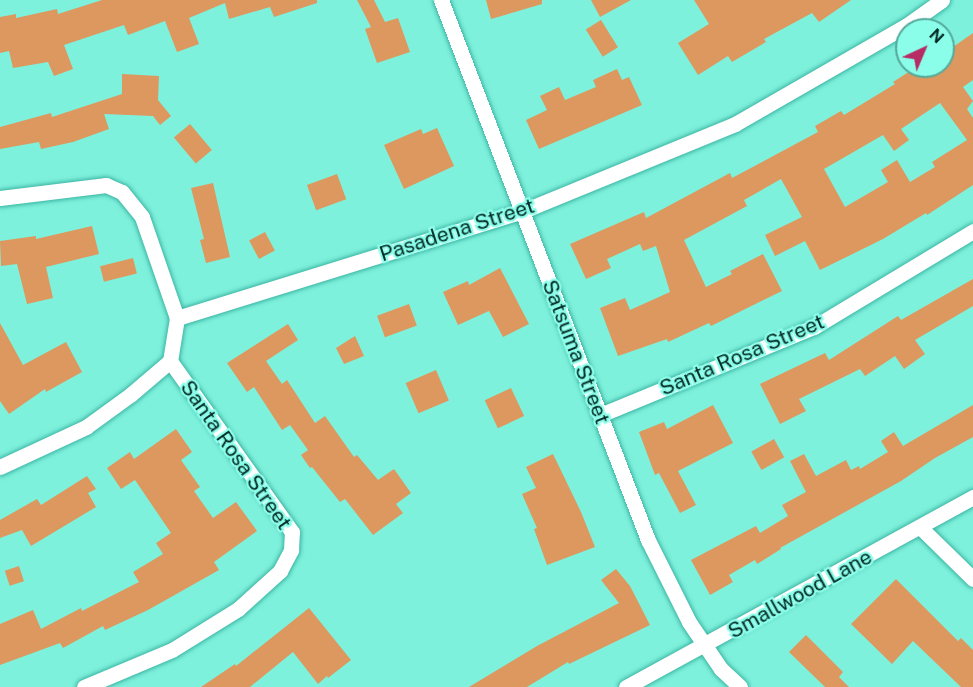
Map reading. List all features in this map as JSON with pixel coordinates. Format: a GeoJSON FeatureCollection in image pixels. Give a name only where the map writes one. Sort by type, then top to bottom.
{"type":"FeatureCollection","features":[{"type":"Feature","properties":{"kind":"street","name":"Satsuma Street"},"geometry":{"type":"LineString","coordinates":[[441,0],[648,540],[681,609],[721,669],[740,687]]}},
{"type":"Feature","properties":{"kind":"street","name":"Pasadena Street"},"geometry":{"type":"LineString","coordinates":[[177,318],[523,211],[735,124],[908,26],[942,0]]}},
{"type":"Feature","properties":{"kind":"street"},"geometry":{"type":"LineString","coordinates":[[0,198],[105,185],[122,192],[142,217],[177,318],[170,361],[130,395],[86,427],[0,467]]}},
{"type":"Feature","properties":{"kind":"street","name":"Santa Rosa Street"},"geometry":{"type":"LineString","coordinates":[[600,416],[813,327],[973,231]]}},
{"type":"Feature","properties":{"kind":"street","name":"Santa Rosa Street"},"geometry":{"type":"LineString","coordinates":[[84,687],[172,650],[238,609],[280,571],[291,550],[292,532],[170,361]]}},
{"type":"Feature","properties":{"kind":"street","name":"Smallwood Lane"},"geometry":{"type":"LineString","coordinates":[[626,687],[921,528],[973,497]]}},
{"type":"Feature","properties":{"kind":"street"},"geometry":{"type":"LineString","coordinates":[[921,528],[973,579]]}},
{"type":"Feature","properties":{"kind":"building"},"geometry":{"type":"Polygon","coordinates":[[[102,0],[317,0],[317,3],[274,17],[270,7],[229,19],[225,3],[189,18],[199,44],[177,52],[165,21],[128,35],[124,25],[64,45],[73,69],[54,76],[48,62],[13,68],[9,51],[0,53],[0,17],[16,14],[16,18],[57,9],[58,14],[102,0]]]}},
{"type":"Feature","properties":{"kind":"building"},"geometry":{"type":"Polygon","coordinates":[[[357,0],[374,0],[385,22],[398,18],[410,52],[377,63],[365,29],[371,27],[357,0]]]}},
{"type":"Feature","properties":{"kind":"building"},"geometry":{"type":"Polygon","coordinates":[[[486,0],[542,0],[542,4],[491,19],[486,0]]]}},
{"type":"Feature","properties":{"kind":"building"},"geometry":{"type":"Polygon","coordinates":[[[591,0],[631,0],[600,17],[591,0]]]}},
{"type":"Feature","properties":{"kind":"building"},"geometry":{"type":"Polygon","coordinates":[[[694,0],[851,0],[819,22],[812,13],[764,39],[766,42],[732,62],[728,56],[698,75],[678,43],[709,24],[694,0]]]}},
{"type":"Feature","properties":{"kind":"building"},"geometry":{"type":"Polygon","coordinates":[[[601,20],[618,47],[603,57],[586,30],[601,20]]]}},
{"type":"Feature","properties":{"kind":"building"},"geometry":{"type":"Polygon","coordinates":[[[973,33],[973,80],[963,87],[973,101],[967,109],[973,118],[973,185],[927,215],[926,213],[883,239],[820,270],[805,241],[775,256],[765,235],[802,217],[781,179],[744,200],[747,206],[684,240],[706,287],[732,274],[730,271],[763,254],[782,291],[711,326],[709,323],[668,342],[667,339],[618,356],[600,308],[625,298],[630,310],[670,292],[656,246],[643,251],[640,244],[607,259],[611,268],[586,279],[570,244],[644,212],[646,218],[730,173],[732,178],[818,132],[815,126],[841,111],[844,115],[895,84],[893,82],[899,78],[955,78],[955,46],[973,33]],[[940,103],[901,129],[909,140],[894,151],[883,135],[824,169],[845,207],[888,182],[881,170],[897,160],[910,182],[935,167],[932,162],[967,140],[940,103]]]}},
{"type":"Feature","properties":{"kind":"building"},"geometry":{"type":"Polygon","coordinates":[[[617,69],[622,80],[629,77],[642,105],[539,149],[526,120],[547,110],[540,96],[559,87],[565,100],[596,87],[593,80],[617,69]]]}},
{"type":"Feature","properties":{"kind":"building"},"geometry":{"type":"Polygon","coordinates":[[[122,74],[159,76],[158,100],[171,116],[160,125],[153,116],[104,114],[109,129],[73,142],[41,149],[39,142],[0,149],[0,127],[51,113],[52,117],[122,94],[122,74]]]}},
{"type":"Feature","properties":{"kind":"building"},"geometry":{"type":"Polygon","coordinates":[[[190,124],[212,150],[196,164],[174,137],[190,124]]]}},
{"type":"Feature","properties":{"kind":"building"},"geometry":{"type":"Polygon","coordinates":[[[437,128],[454,166],[404,189],[384,145],[421,129],[423,134],[437,128]]]}},
{"type":"Feature","properties":{"kind":"building"},"geometry":{"type":"Polygon","coordinates":[[[337,174],[346,199],[316,210],[307,185],[337,174]]]}},
{"type":"Feature","properties":{"kind":"building"},"geometry":{"type":"Polygon","coordinates":[[[213,183],[230,257],[206,263],[200,240],[204,239],[191,188],[213,183]]]}},
{"type":"Feature","properties":{"kind":"building"},"geometry":{"type":"Polygon","coordinates":[[[92,226],[99,254],[46,267],[53,298],[27,304],[17,264],[1,266],[0,241],[36,236],[36,239],[92,226]]]}},
{"type":"Feature","properties":{"kind":"building"},"geometry":{"type":"Polygon","coordinates":[[[265,232],[275,251],[259,259],[249,240],[265,232]]]}},
{"type":"Feature","properties":{"kind":"building"},"geometry":{"type":"Polygon","coordinates":[[[133,258],[137,274],[104,282],[100,266],[133,258]]]}},
{"type":"Feature","properties":{"kind":"building"},"geometry":{"type":"Polygon","coordinates":[[[500,268],[529,324],[503,337],[489,311],[458,325],[443,292],[468,281],[469,285],[500,268]]]}},
{"type":"Feature","properties":{"kind":"building"},"geometry":{"type":"Polygon","coordinates":[[[973,279],[973,306],[915,340],[925,354],[904,369],[895,356],[865,376],[860,369],[799,399],[806,411],[780,424],[760,384],[825,353],[829,360],[898,316],[901,320],[973,279]]]}},
{"type":"Feature","properties":{"kind":"building"},"geometry":{"type":"Polygon","coordinates":[[[409,304],[417,326],[385,337],[377,316],[409,304]]]}},
{"type":"Feature","properties":{"kind":"building"},"geometry":{"type":"Polygon","coordinates":[[[0,323],[23,365],[66,342],[82,372],[46,392],[45,389],[9,414],[0,401],[0,323]]]}},
{"type":"Feature","properties":{"kind":"building"},"geometry":{"type":"Polygon","coordinates":[[[288,324],[298,340],[266,361],[282,384],[287,380],[315,423],[325,416],[354,457],[357,455],[378,480],[394,469],[411,493],[396,504],[403,513],[373,535],[345,499],[340,502],[312,467],[310,468],[301,455],[308,450],[290,425],[282,430],[254,387],[247,392],[227,363],[288,324]]]}},
{"type":"Feature","properties":{"kind":"building"},"geometry":{"type":"Polygon","coordinates":[[[355,336],[364,356],[344,364],[336,348],[355,336]]]}},
{"type":"Feature","properties":{"kind":"building"},"geometry":{"type":"Polygon","coordinates":[[[436,370],[449,400],[419,413],[406,383],[436,370]]]}},
{"type":"Feature","properties":{"kind":"building"},"geometry":{"type":"Polygon","coordinates":[[[511,388],[524,416],[498,428],[485,400],[511,388]]]}},
{"type":"Feature","properties":{"kind":"building"},"geometry":{"type":"Polygon","coordinates":[[[713,405],[733,443],[678,471],[696,505],[680,513],[659,473],[655,475],[639,432],[664,422],[667,429],[713,405]]]}},
{"type":"Feature","properties":{"kind":"building"},"geometry":{"type":"Polygon","coordinates":[[[973,405],[973,437],[935,458],[901,481],[780,548],[757,564],[755,560],[729,575],[733,582],[710,595],[691,560],[756,526],[760,533],[788,516],[782,505],[806,492],[790,461],[804,454],[816,476],[846,460],[851,470],[859,466],[860,469],[888,452],[881,441],[894,432],[903,446],[973,405]]]}},
{"type":"Feature","properties":{"kind":"building"},"geometry":{"type":"Polygon","coordinates":[[[176,429],[192,452],[181,460],[200,487],[194,491],[213,518],[236,502],[257,531],[214,562],[219,570],[148,610],[105,630],[103,626],[63,648],[60,643],[0,665],[0,624],[33,610],[41,629],[139,582],[133,572],[163,554],[156,543],[171,533],[135,480],[121,489],[107,468],[130,452],[134,459],[176,429]]]}},
{"type":"Feature","properties":{"kind":"building"},"geometry":{"type":"Polygon","coordinates":[[[774,439],[784,457],[761,470],[751,452],[774,439]]]}},
{"type":"Feature","properties":{"kind":"building"},"geometry":{"type":"Polygon","coordinates":[[[553,454],[595,547],[547,565],[534,529],[537,528],[522,494],[536,488],[526,467],[553,454]]]}},
{"type":"Feature","properties":{"kind":"building"},"geometry":{"type":"Polygon","coordinates":[[[87,476],[96,489],[88,493],[96,507],[31,546],[22,530],[0,538],[0,520],[37,499],[41,505],[87,476]]]}},
{"type":"Feature","properties":{"kind":"building"},"geometry":{"type":"Polygon","coordinates":[[[19,566],[24,581],[10,586],[5,571],[19,566]]]}},
{"type":"Feature","properties":{"kind":"building"},"geometry":{"type":"Polygon","coordinates":[[[616,569],[630,586],[650,625],[569,664],[568,662],[527,687],[469,687],[537,646],[619,603],[601,580],[616,569]]]}},
{"type":"Feature","properties":{"kind":"building"},"geometry":{"type":"Polygon","coordinates":[[[896,579],[958,641],[961,638],[973,650],[973,687],[961,687],[913,641],[892,664],[851,624],[896,579]]]}},
{"type":"Feature","properties":{"kind":"building"},"geometry":{"type":"Polygon","coordinates":[[[309,608],[351,660],[328,678],[327,676],[318,684],[293,652],[250,687],[201,687],[235,664],[236,666],[309,608]]]}},
{"type":"Feature","properties":{"kind":"building"},"geometry":{"type":"Polygon","coordinates":[[[806,635],[843,672],[839,677],[849,687],[825,687],[789,652],[806,635]]]}}]}
